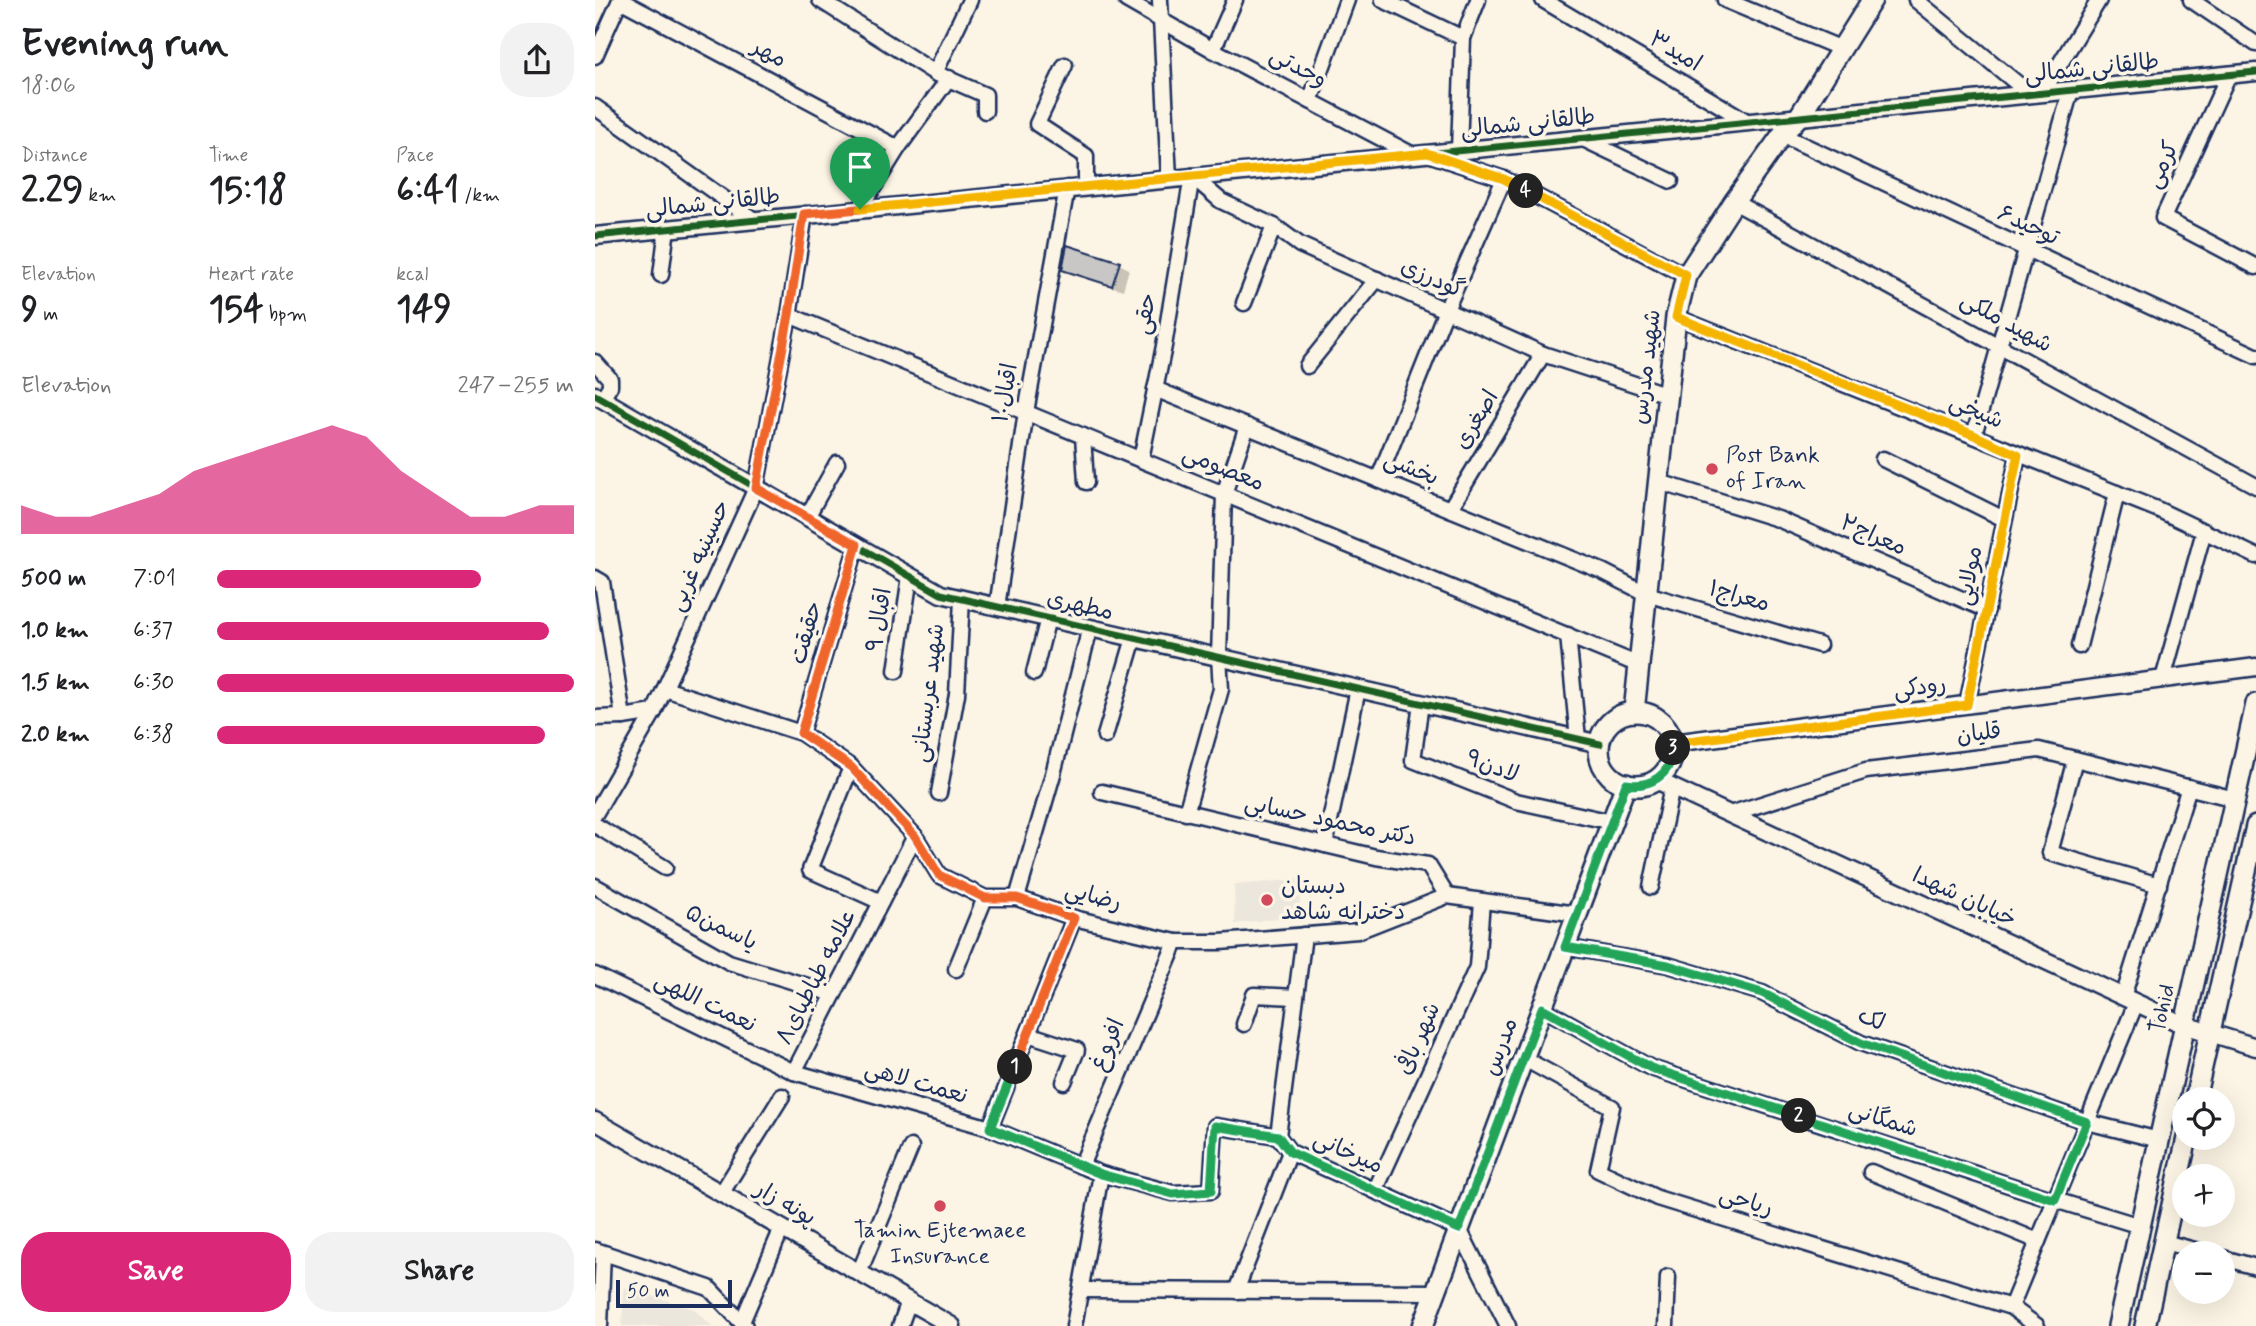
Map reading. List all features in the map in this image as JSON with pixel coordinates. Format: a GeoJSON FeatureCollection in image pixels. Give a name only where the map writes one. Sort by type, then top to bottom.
{"type":"FeatureCollection","features":[{"type":"Feature","properties":{"kind":"main road","name":"شهید مدرس"},"geometry":{"type":"LineString","coordinates":[[1634,712],[1676,317],[1686,275],[1734,202],[1782,135],[1800,115],[1872,0]]}},
{"type":"Feature","properties":{"kind":"main road","name":"Tohid"},"geometry":{"type":"LineString","coordinates":[[2118,1326],[2256,704]]}},
{"type":"Feature","properties":{"kind":"main road"},"geometry":{"type":"LineString","coordinates":[[1634,712],[1655,717],[1663,724],[1673,743],[1664,784],[1626,784],[1608,773],[1600,754],[1602,734],[1615,719],[1634,712]]}},
{"type":"Feature","properties":{"kind":"main road","name":"مدرس"},"geometry":{"type":"LineString","coordinates":[[1423,1326],[1626,784]]}},
{"type":"Feature","properties":{"kind":"main road"},"geometry":{"type":"LineString","coordinates":[[2199,1087],[2256,826]]}},
{"type":"Feature","properties":{"kind":"main road"},"geometry":{"type":"LineString","coordinates":[[2145,1326],[2184,1150]]}},
{"type":"Feature","properties":{"kind":"street"},"geometry":{"type":"LineString","coordinates":[[595,56],[620,0]]}},
{"type":"Feature","properties":{"kind":"street","name":"مهر"},"geometry":{"type":"LineString","coordinates":[[620,0],[898,148]]}},
{"type":"Feature","properties":{"kind":"street"},"geometry":{"type":"LineString","coordinates":[[820,0],[935,73],[985,95],[985,111]]}},
{"type":"Feature","properties":{"kind":"street"},"geometry":{"type":"LineString","coordinates":[[935,73],[970,0]]}},
{"type":"Feature","properties":{"kind":"street","name":"وحدتی"},"geometry":{"type":"LineString","coordinates":[[1126,0],[1310,101],[1420,154],[1504,179],[1686,275]]}},
{"type":"Feature","properties":{"kind":"street"},"geometry":{"type":"LineString","coordinates":[[1160,0],[1169,178]]}},
{"type":"Feature","properties":{"kind":"street"},"geometry":{"type":"LineString","coordinates":[[1213,50],[1235,0]]}},
{"type":"Feature","properties":{"kind":"street"},"geometry":{"type":"LineString","coordinates":[[1310,101],[1347,0]]}},
{"type":"Feature","properties":{"kind":"street"},"geometry":{"type":"LineString","coordinates":[[1383,0],[1463,38]]}},
{"type":"Feature","properties":{"kind":"street"},"geometry":{"type":"LineString","coordinates":[[1459,150],[1463,38],[1478,0]]}},
{"type":"Feature","properties":{"kind":"street","name":"امید۳"},"geometry":{"type":"LineString","coordinates":[[1543,0],[1748,122]]}},
{"type":"Feature","properties":{"kind":"street"},"geometry":{"type":"LineString","coordinates":[[1725,0],[1842,49]]}},
{"type":"Feature","properties":{"kind":"street"},"geometry":{"type":"LineString","coordinates":[[1916,0],[2036,93],[2099,0]]}},
{"type":"Feature","properties":{"kind":"street"},"geometry":{"type":"LineString","coordinates":[[2191,0],[2256,44]]}},
{"type":"Feature","properties":{"kind":"street"},"geometry":{"type":"LineString","coordinates":[[1065,65],[1037,124],[1086,156],[1086,187]]}},
{"type":"Feature","properties":{"kind":"street","name":"طالقانی شمالی"},"geometry":{"type":"LineString","coordinates":[[595,236],[2256,72]]}},
{"type":"Feature","properties":{"kind":"street","name":"کرمی"},"geometry":{"type":"LineString","coordinates":[[2229,74],[2163,218],[2256,267]]}},
{"type":"Feature","properties":{"kind":"street"},"geometry":{"type":"LineString","coordinates":[[860,209],[898,148],[949,78]]}},
{"type":"Feature","properties":{"kind":"street"},"geometry":{"type":"LineString","coordinates":[[1974,435],[2071,90]]}},
{"type":"Feature","properties":{"kind":"street"},"geometry":{"type":"LineString","coordinates":[[595,107],[754,220]]}},
{"type":"Feature","properties":{"kind":"street","name":"توحید۶"},"geometry":{"type":"LineString","coordinates":[[1782,135],[2256,356]]}},
{"type":"Feature","properties":{"kind":"street"},"geometry":{"type":"LineString","coordinates":[[1581,138],[1671,181]]}},
{"type":"Feature","properties":{"kind":"street","name":"گودرزی"},"geometry":{"type":"LineString","coordinates":[[1192,176],[1221,201],[1274,226],[1300,245],[1543,354],[1668,395]]}},
{"type":"Feature","properties":{"kind":"street","name":"حقی"},"geometry":{"type":"LineString","coordinates":[[1141,460],[1192,176]]}},
{"type":"Feature","properties":{"kind":"street"},"geometry":{"type":"LineString","coordinates":[[1378,480],[1446,310],[1504,179]]}},
{"type":"Feature","properties":{"kind":"street","name":"اقبال۱۰"},"geometry":{"type":"LineString","coordinates":[[997,607],[1025,412],[1067,188]]}},
{"type":"Feature","properties":{"kind":"street","name":"شهید ملکی"},"geometry":{"type":"LineString","coordinates":[[1734,202],[2256,486]]}},
{"type":"Feature","properties":{"kind":"street","name":"حسینیه غربی"},"geometry":{"type":"LineString","coordinates":[[595,814],[665,690],[756,488],[789,315],[804,214]]}},
{"type":"Feature","properties":{"kind":"street"},"geometry":{"type":"LineString","coordinates":[[1244,303],[1274,226]]}},
{"type":"Feature","properties":{"kind":"street"},"geometry":{"type":"LineString","coordinates":[[661,275],[667,228]]}},
{"type":"Feature","properties":{"kind":"street"},"geometry":{"type":"LineString","coordinates":[[1307,366],[1377,279]]}},
{"type":"Feature","properties":{"kind":"street","name":"معصومی"},"geometry":{"type":"LineString","coordinates":[[789,315],[1639,665]]}},
{"type":"Feature","properties":{"kind":"street","name":"شیخی"},"geometry":{"type":"LineString","coordinates":[[1676,317],[2117,493],[2256,556]]}},
{"type":"Feature","properties":{"kind":"street","name":"اصغری"},"geometry":{"type":"LineString","coordinates":[[1450,509],[1543,354]]}},
{"type":"Feature","properties":{"kind":"street"},"geometry":{"type":"LineString","coordinates":[[595,362],[610,379],[610,386],[598,397]]}},
{"type":"Feature","properties":{"kind":"street","name":"بخشی"},"geometry":{"type":"LineString","coordinates":[[1155,389],[1602,571],[1647,594]]}},
{"type":"Feature","properties":{"kind":"street","name":"مطهری"},"geometry":{"type":"LineString","coordinates":[[598,397],[941,594],[1600,744]]}},
{"type":"Feature","properties":{"kind":"street"},"geometry":{"type":"LineString","coordinates":[[1186,813],[1221,690],[1219,657],[1224,494],[1247,426]]}},
{"type":"Feature","properties":{"kind":"street"},"geometry":{"type":"LineString","coordinates":[[1083,436],[1086,482]]}},
{"type":"Feature","properties":{"kind":"street","name":"مولایی"},"geometry":{"type":"LineString","coordinates":[[1967,705],[2018,455]]}},
{"type":"Feature","properties":{"kind":"street"},"geometry":{"type":"LineString","coordinates":[[1883,459],[2004,519]]}},
{"type":"Feature","properties":{"kind":"street"},"geometry":{"type":"LineString","coordinates":[[807,517],[837,463]]}},
{"type":"Feature","properties":{"kind":"street","name":"معراج۲"},"geometry":{"type":"LineString","coordinates":[[1659,482],[1778,519],[1987,610]]}},
{"type":"Feature","properties":{"kind":"street"},"geometry":{"type":"LineString","coordinates":[[2079,646],[2117,493]]}},
{"type":"Feature","properties":{"kind":"street"},"geometry":{"type":"LineString","coordinates":[[2163,679],[2204,531]]}},
{"type":"Feature","properties":{"kind":"street","name":"حقیقت"},"geometry":{"type":"LineString","coordinates":[[801,733],[857,545]]}},
{"type":"Feature","properties":{"kind":"street","name":"اقبال ۹"},"geometry":{"type":"LineString","coordinates":[[896,671],[910,576]]}},
{"type":"Feature","properties":{"kind":"street"},"geometry":{"type":"LineString","coordinates":[[595,578],[602,582],[623,717]]}},
{"type":"Feature","properties":{"kind":"street","name":"معراج۱"},"geometry":{"type":"LineString","coordinates":[[1647,594],[1819,645]]}},
{"type":"Feature","properties":{"kind":"street","name":"شهید عربستانی"},"geometry":{"type":"LineString","coordinates":[[939,793],[957,694],[962,599]]}},
{"type":"Feature","properties":{"kind":"street"},"geometry":{"type":"LineString","coordinates":[[1034,673],[1048,618]]}},
{"type":"Feature","properties":{"kind":"street"},"geometry":{"type":"LineString","coordinates":[[1017,898],[1053,774],[1090,628]]}},
{"type":"Feature","properties":{"kind":"street"},"geometry":{"type":"LineString","coordinates":[[1568,635],[1578,739]]}},
{"type":"Feature","properties":{"kind":"street"},"geometry":{"type":"LineString","coordinates":[[1105,736],[1134,638]]}},
{"type":"Feature","properties":{"kind":"street","name":"رودکی"},"geometry":{"type":"LineString","coordinates":[[1673,743],[2256,667]]}},
{"type":"Feature","properties":{"kind":"street"},"geometry":{"type":"LineString","coordinates":[[1325,845],[1358,689]]}},
{"type":"Feature","properties":{"kind":"street","name":"رضایي"},"geometry":{"type":"LineString","coordinates":[[665,690],[801,733],[851,767],[915,836],[939,875],[985,898],[1017,898],[1074,918],[1176,942],[1220,942],[1358,931],[1447,896],[1577,914]]}},
{"type":"Feature","properties":{"kind":"street","name":"لادن۹"},"geometry":{"type":"LineString","coordinates":[[1421,703],[1413,760],[1516,801],[1612,822]]}},
{"type":"Feature","properties":{"kind":"street"},"geometry":{"type":"LineString","coordinates":[[595,718],[654,712]]}},
{"type":"Feature","properties":{"kind":"street","name":"قلیان"},"geometry":{"type":"LineString","coordinates":[[1730,814],[1866,771],[2039,750],[2235,799]]}},
{"type":"Feature","properties":{"kind":"street"},"geometry":{"type":"LineString","coordinates":[[2075,758],[2050,853],[2159,885]]}},
{"type":"Feature","properties":{"kind":"street","name":"علامه طباطبای۸"},"geometry":{"type":"LineString","coordinates":[[851,767],[810,870],[881,902]]}},
{"type":"Feature","properties":{"kind":"street"},"geometry":{"type":"LineString","coordinates":[[1651,887],[1664,784]]}},
{"type":"Feature","properties":{"kind":"street","name":"خیابان شهدا"},"geometry":{"type":"LineString","coordinates":[[1664,784],[2184,1025],[2256,1047]]}},
{"type":"Feature","properties":{"kind":"street"},"geometry":{"type":"LineString","coordinates":[[2011,1307],[2087,1122],[2130,1000],[2159,885],[2189,787]]}},
{"type":"Feature","properties":{"kind":"street","name":"دکتر محمود حسابی"},"geometry":{"type":"LineString","coordinates":[[1102,792],[1375,857],[1428,865],[1447,896]]}},
{"type":"Feature","properties":{"kind":"street"},"geometry":{"type":"LineString","coordinates":[[595,825],[665,868]]}},
{"type":"Feature","properties":{"kind":"street","name":"علامه طباطبای۸"},"geometry":{"type":"LineString","coordinates":[[794,1072],[915,836]]}},
{"type":"Feature","properties":{"kind":"street","name":"یاسمن۵"},"geometry":{"type":"LineString","coordinates":[[595,886],[729,962],[834,994]]}},
{"type":"Feature","properties":{"kind":"street"},"geometry":{"type":"LineString","coordinates":[[956,970],[985,898]]}},
{"type":"Feature","properties":{"kind":"street","name":"شهر بافی"},"geometry":{"type":"LineString","coordinates":[[1375,1191],[1477,967],[1482,901]]}},
{"type":"Feature","properties":{"kind":"street"},"geometry":{"type":"LineString","coordinates":[[990,1128],[1074,918]]}},
{"type":"Feature","properties":{"kind":"street"},"geometry":{"type":"LineString","coordinates":[[1278,1136],[1304,935]]}},
{"type":"Feature","properties":{"kind":"street","name":"افروغ"},"geometry":{"type":"LineString","coordinates":[[1081,1166],[1176,942]]}},
{"type":"Feature","properties":{"kind":"street","name":"لک"},"geometry":{"type":"LineString","coordinates":[[1565,947],[1668,965],[1762,993],[1861,1043],[2087,1122],[2159,1140]]}},
{"type":"Feature","properties":{"kind":"street","name":"نعمت اللهی"},"geometry":{"type":"LineString","coordinates":[[595,975],[794,1072]]}},
{"type":"Feature","properties":{"kind":"street"},"geometry":{"type":"LineString","coordinates":[[1244,1024],[1254,995],[1296,997]]}},
{"type":"Feature","properties":{"kind":"street","name":"شمگانی"},"geometry":{"type":"LineString","coordinates":[[1542,1008],[1651,1068],[2140,1226]]}},
{"type":"Feature","properties":{"kind":"street"},"geometry":{"type":"LineString","coordinates":[[1028,1034],[1076,1050],[1064,1082]]}},
{"type":"Feature","properties":{"kind":"street","name":"ریاحی"},"geometry":{"type":"LineString","coordinates":[[1523,1058],[1612,1107],[1598,1170],[1657,1199],[2011,1307],[2037,1326]]}},
{"type":"Feature","properties":{"kind":"street","name":"نعمت لاهی"},"geometry":{"type":"LineString","coordinates":[[794,1072],[990,1128],[1101,1174]]}},
{"type":"Feature","properties":{"kind":"street"},"geometry":{"type":"LineString","coordinates":[[721,1194],[782,1096]]}},
{"type":"Feature","properties":{"kind":"street","name":"پونه زار"},"geometry":{"type":"LineString","coordinates":[[595,1121],[952,1326]]}},
{"type":"Feature","properties":{"kind":"street","name":"میرخانی"},"geometry":{"type":"LineString","coordinates":[[1101,1174],[1173,1194],[1211,1191],[1215,1126],[1278,1136],[1290,1152],[1459,1229]]}},
{"type":"Feature","properties":{"kind":"street"},"geometry":{"type":"LineString","coordinates":[[859,1273],[911,1147]]}},
{"type":"Feature","properties":{"kind":"street"},"geometry":{"type":"LineString","coordinates":[[1236,1291],[1290,1152]]}},
{"type":"Feature","properties":{"kind":"street"},"geometry":{"type":"LineString","coordinates":[[1871,1172],[2038,1241]]}},
{"type":"Feature","properties":{"kind":"street"},"geometry":{"type":"LineString","coordinates":[[1074,1326],[1101,1174]]}},
{"type":"Feature","properties":{"kind":"street"},"geometry":{"type":"LineString","coordinates":[[600,1326],[599,1251],[709,1288],[743,1324],[782,1228]]}},
{"type":"Feature","properties":{"kind":"street"},"geometry":{"type":"LineString","coordinates":[[1459,1229],[1508,1326]]}},
{"type":"Feature","properties":{"kind":"street"},"geometry":{"type":"LineString","coordinates":[[2164,1242],[2172,1244]]}},
{"type":"Feature","properties":{"kind":"street"},"geometry":{"type":"LineString","coordinates":[[2235,1261],[2256,1267]]}},
{"type":"Feature","properties":{"kind":"street"},"geometry":{"type":"LineString","coordinates":[[1666,1326],[1668,1278]]}},
{"type":"Feature","properties":{"kind":"street"},"geometry":{"type":"LineString","coordinates":[[1081,1290],[1436,1292]]}},
{"type":"Feature","properties":{"kind":"street"},"geometry":{"type":"LineString","coordinates":[[900,1326],[909,1301]]}},
{"type":"Feature","properties":{"kind":"shaded area","name":"دبستان دخترانه شاهد"},"geometry":{"type":"Polygon","coordinates":[[[1301,879],[1299,915],[1235,924],[1234,885],[1301,879]]]}},
{"type":"Feature","properties":{"kind":"shaded area"},"geometry":{"type":"Polygon","coordinates":[[[624,1287],[694,1309],[712,1326],[622,1326],[624,1287]]]}},
{"type":"Feature","properties":{"kind":"building"},"geometry":{"type":"Polygon","coordinates":[[[1067,245],[1120,262],[1112,286],[1062,270],[1067,245]]]}},
{"type":"Feature","properties":{"kind":"cycle path"},"geometry":{"type":"LineString","coordinates":[[595,236],[2256,72]]}},
{"type":"Feature","properties":{"kind":"cycle path"},"geometry":{"type":"LineString","coordinates":[[595,395],[941,594],[1600,744]]}},
{"type":"Feature","properties":{"kind":"place","name":"Post Bank of Iran"},"geometry":{"type":"Point","coordinates":[1712,469]}},
{"type":"Feature","properties":{"kind":"place","name":"دبستان دخترانه شاهد"},"geometry":{"type":"Point","coordinates":[1267,900]}},
{"type":"Feature","properties":{"kind":"place","name":"Tamin Ejtemaee Insurance"},"geometry":{"type":"Point","coordinates":[940,1206]}},
{"type":"Feature","properties":{"kind":"route"},"geometry":{"type":"LineString","coordinates":[[1427,153],[1504,179],[1686,275],[1676,317],[2018,455],[1967,705],[1673,743],[1670,764],[1656,780],[1636,786],[1626,784],[1565,947],[1668,965],[1762,993],[1861,1043],[2087,1122],[2055,1200],[1651,1068],[1542,1008],[1459,1229],[1290,1152],[1278,1136],[1215,1126],[1211,1191],[1173,1194],[1101,1174],[990,1128],[1074,918],[1017,898],[985,898],[939,875],[915,836],[851,767],[801,733],[857,545],[756,488],[789,315],[804,214],[860,209],[1427,153]]}}]}
